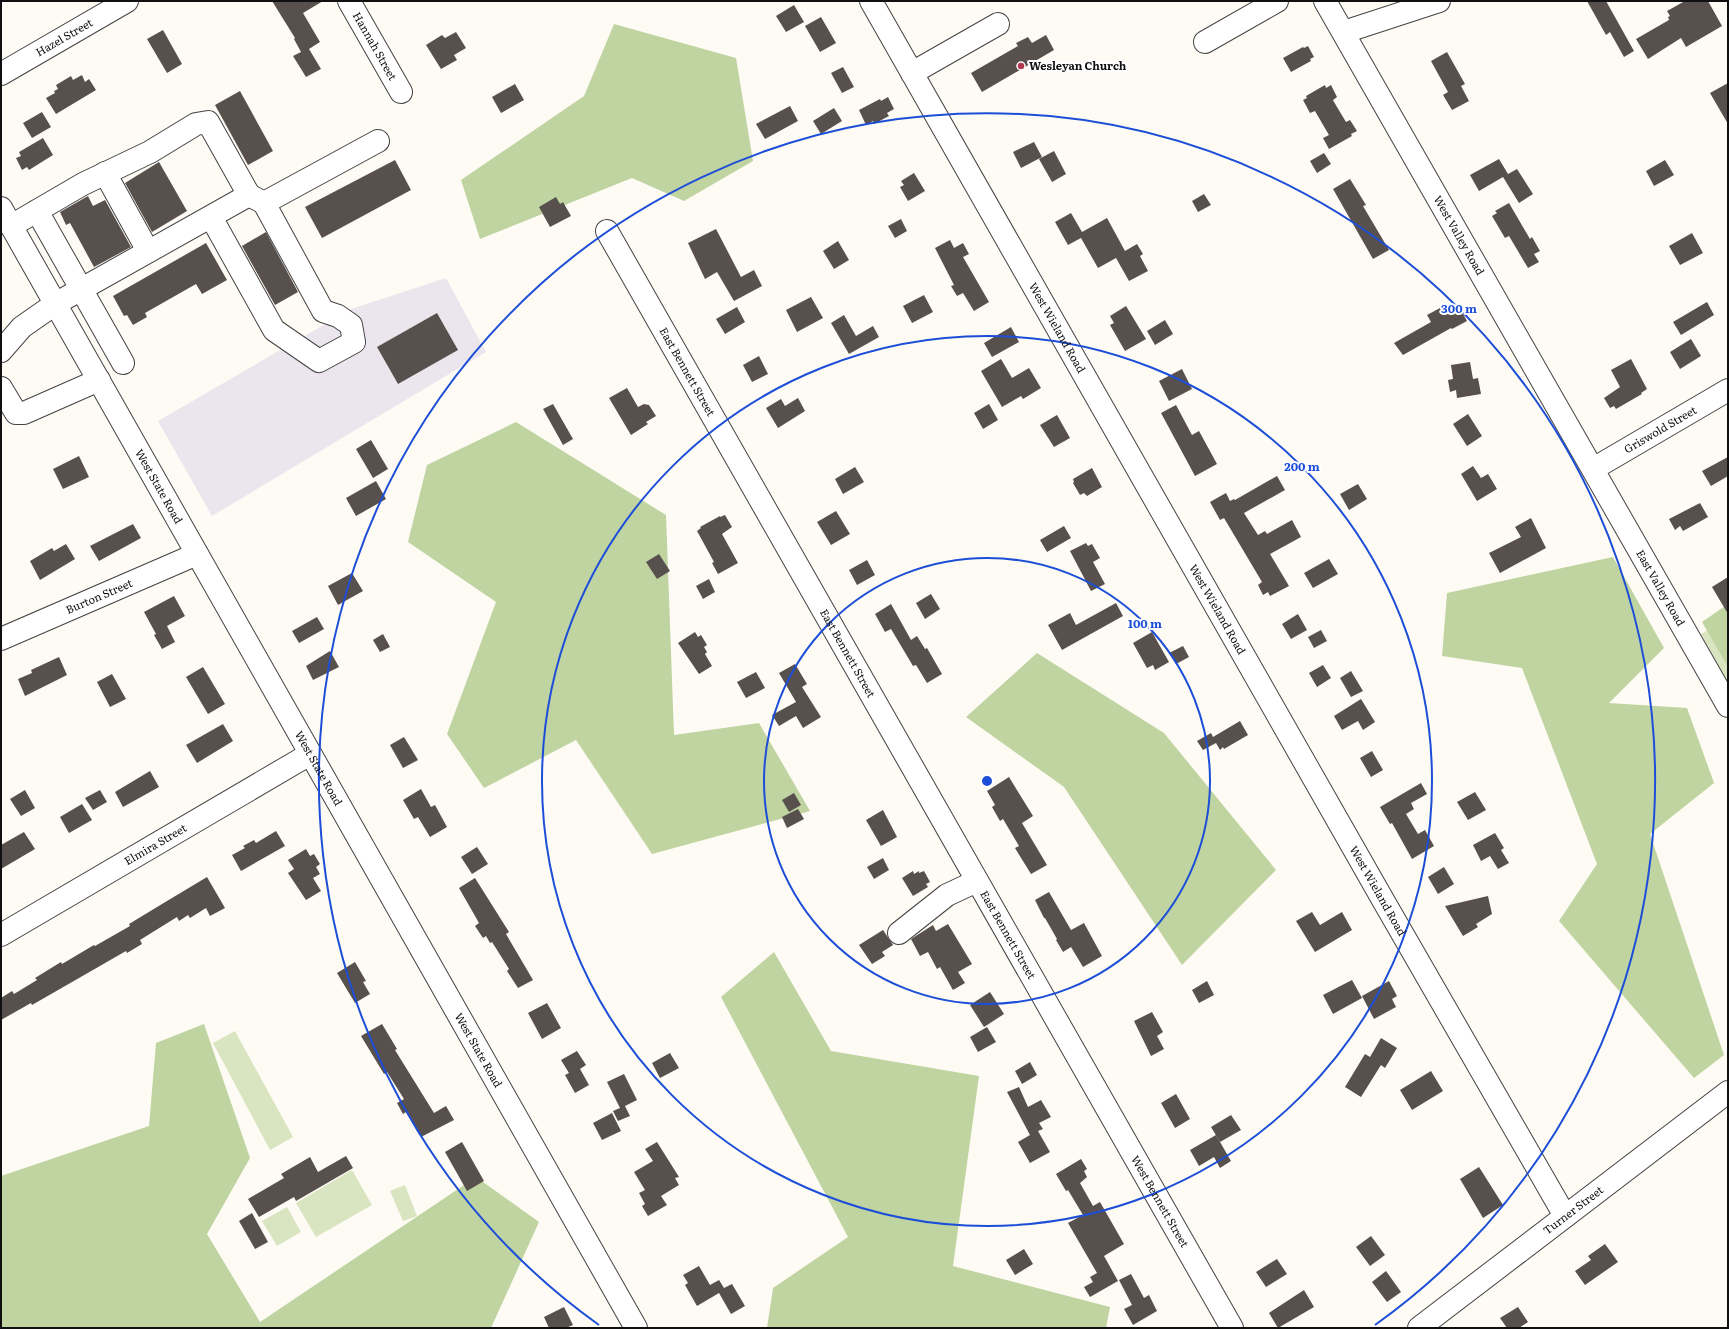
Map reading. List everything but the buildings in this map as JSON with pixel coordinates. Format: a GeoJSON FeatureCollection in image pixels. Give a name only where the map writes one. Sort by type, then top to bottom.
{"type":"FeatureCollection","features":[{"type":"Feature","properties":{"kind":"street","name":"Hazel Street"},"geometry":{"type":"LineString","coordinates":[[1,74],[127,1]]}},
{"type":"Feature","properties":{"kind":"street","name":"Hannah Street"},"geometry":{"type":"LineString","coordinates":[[349,1],[401,92]]}},
{"type":"Feature","properties":{"kind":"street","name":"West Wieland Road"},"geometry":{"type":"LineString","coordinates":[[871,1],[1379,893],[1565,1216]]}},
{"type":"Feature","properties":{"kind":"street"},"geometry":{"type":"LineString","coordinates":[[1205,42],[1277,1]]}},
{"type":"Feature","properties":{"kind":"street","name":"West Valley Road"},"geometry":{"type":"LineString","coordinates":[[1325,1],[1593,469]]}},
{"type":"Feature","properties":{"kind":"street"},"geometry":{"type":"LineString","coordinates":[[1344,32],[1439,1]]}},
{"type":"Feature","properties":{"kind":"street"},"geometry":{"type":"LineString","coordinates":[[912,73],[998,24]]}},
{"type":"Feature","properties":{"kind":"street"},"geometry":{"type":"LineString","coordinates":[[6,217],[37,211],[83,184],[150,152],[196,124],[208,122],[257,199],[322,311],[338,316],[351,325],[354,342],[318,361],[274,330],[210,217]]}},
{"type":"Feature","properties":{"kind":"street"},"geometry":{"type":"LineString","coordinates":[[1,351],[22,327],[55,304],[148,251],[210,217],[257,199],[378,141]]}},
{"type":"Feature","properties":{"kind":"street"},"geometry":{"type":"LineString","coordinates":[[105,174],[148,251]]}},
{"type":"Feature","properties":{"kind":"street"},"geometry":{"type":"LineString","coordinates":[[37,211],[123,363]]}},
{"type":"Feature","properties":{"kind":"street","name":"West State Road"},"geometry":{"type":"LineString","coordinates":[[6,217],[636,1328]]}},
{"type":"Feature","properties":{"kind":"street","name":"East Bennett Street"},"geometry":{"type":"LineString","coordinates":[[607,230],[1088,1076]]}},
{"type":"Feature","properties":{"kind":"street"},"geometry":{"type":"LineString","coordinates":[[1,388],[16,413],[24,413],[99,380]]}},
{"type":"Feature","properties":{"kind":"street","name":"Griswold Street"},"geometry":{"type":"LineString","coordinates":[[1593,469],[1728,390]]}},
{"type":"Feature","properties":{"kind":"street","name":"East Valley Road"},"geometry":{"type":"LineString","coordinates":[[1593,469],[1728,706]]}},
{"type":"Feature","properties":{"kind":"street","name":"Burton Street"},"geometry":{"type":"LineString","coordinates":[[1,639],[197,554]]}},
{"type":"Feature","properties":{"kind":"street","name":"Elmira Street"},"geometry":{"type":"LineString","coordinates":[[1,935],[310,754]]}},
{"type":"Feature","properties":{"kind":"street"},"geometry":{"type":"LineString","coordinates":[[899,933],[946,895],[977,881]]}},
{"type":"Feature","properties":{"kind":"street","name":"West Bennett Street"},"geometry":{"type":"LineString","coordinates":[[1088,1076],[1232,1328]]}},
{"type":"Feature","properties":{"kind":"street","name":"Turner Street"},"geometry":{"type":"LineString","coordinates":[[1418,1328],[1728,1092]]}},
{"type":"Feature","properties":{"kind":"shaded area"},"geometry":{"type":"Polygon","coordinates":[[[446,278],[486,352],[212,516],[158,421],[351,309],[446,278]]]}},
{"type":"Feature","properties":{"kind":"green space"},"geometry":{"type":"Polygon","coordinates":[[[614,24],[736,58],[753,161],[684,201],[632,178],[480,239],[461,180],[584,96],[614,24]]]}},
{"type":"Feature","properties":{"kind":"green space"},"geometry":{"type":"Polygon","coordinates":[[[516,422],[666,515],[674,735],[759,723],[810,811],[652,854],[576,740],[484,788],[447,734],[496,602],[408,542],[427,465],[516,422]]]}},
{"type":"Feature","properties":{"kind":"green space"},"geometry":{"type":"Polygon","coordinates":[[[1613,557],[1664,648],[1609,703],[1687,708],[1714,783],[1650,834],[1724,1055],[1694,1078],[1559,921],[1597,864],[1522,668],[1442,656],[1447,593],[1613,557]]]}},
{"type":"Feature","properties":{"kind":"green space"},"geometry":{"type":"Polygon","coordinates":[[[1728,604],[1728,667],[1702,622],[1728,604]]]}},
{"type":"Feature","properties":{"kind":"green space"},"geometry":{"type":"Polygon","coordinates":[[[1728,618],[1728,683],[1701,634],[1728,618]]]}},
{"type":"Feature","properties":{"kind":"green space"},"geometry":{"type":"Polygon","coordinates":[[[1037,653],[1164,733],[1276,870],[1182,965],[1064,787],[966,717],[1037,653]]]}},
{"type":"Feature","properties":{"kind":"green space"},"geometry":{"type":"Polygon","coordinates":[[[774,952],[831,1051],[979,1076],[953,1266],[1110,1307],[1106,1328],[767,1328],[773,1288],[848,1237],[721,997],[774,952]]]}},
{"type":"Feature","properties":{"kind":"green space"},"geometry":{"type":"Polygon","coordinates":[[[204,1024],[250,1158],[207,1234],[260,1322],[476,1177],[539,1222],[491,1328],[1,1328],[1,1176],[149,1126],[156,1043],[204,1024]]]}},
{"type":"Feature","properties":{"kind":"green space"},"geometry":{"type":"Polygon","coordinates":[[[235,1031],[293,1137],[270,1150],[213,1043],[235,1031]]]}},
{"type":"Feature","properties":{"kind":"green space"},"geometry":{"type":"Polygon","coordinates":[[[352,1170],[372,1205],[316,1237],[296,1203],[352,1170]]]}},
{"type":"Feature","properties":{"kind":"green space"},"geometry":{"type":"Polygon","coordinates":[[[405,1185],[417,1216],[403,1221],[390,1191],[405,1185]]]}},
{"type":"Feature","properties":{"kind":"green space"},"geometry":{"type":"Polygon","coordinates":[[[287,1207],[301,1232],[277,1246],[262,1221],[287,1207]]]}},
{"type":"Feature","properties":{"kind":"place","name":"Wesleyan Church"},"geometry":{"type":"Point","coordinates":[1021,66]}}]}
